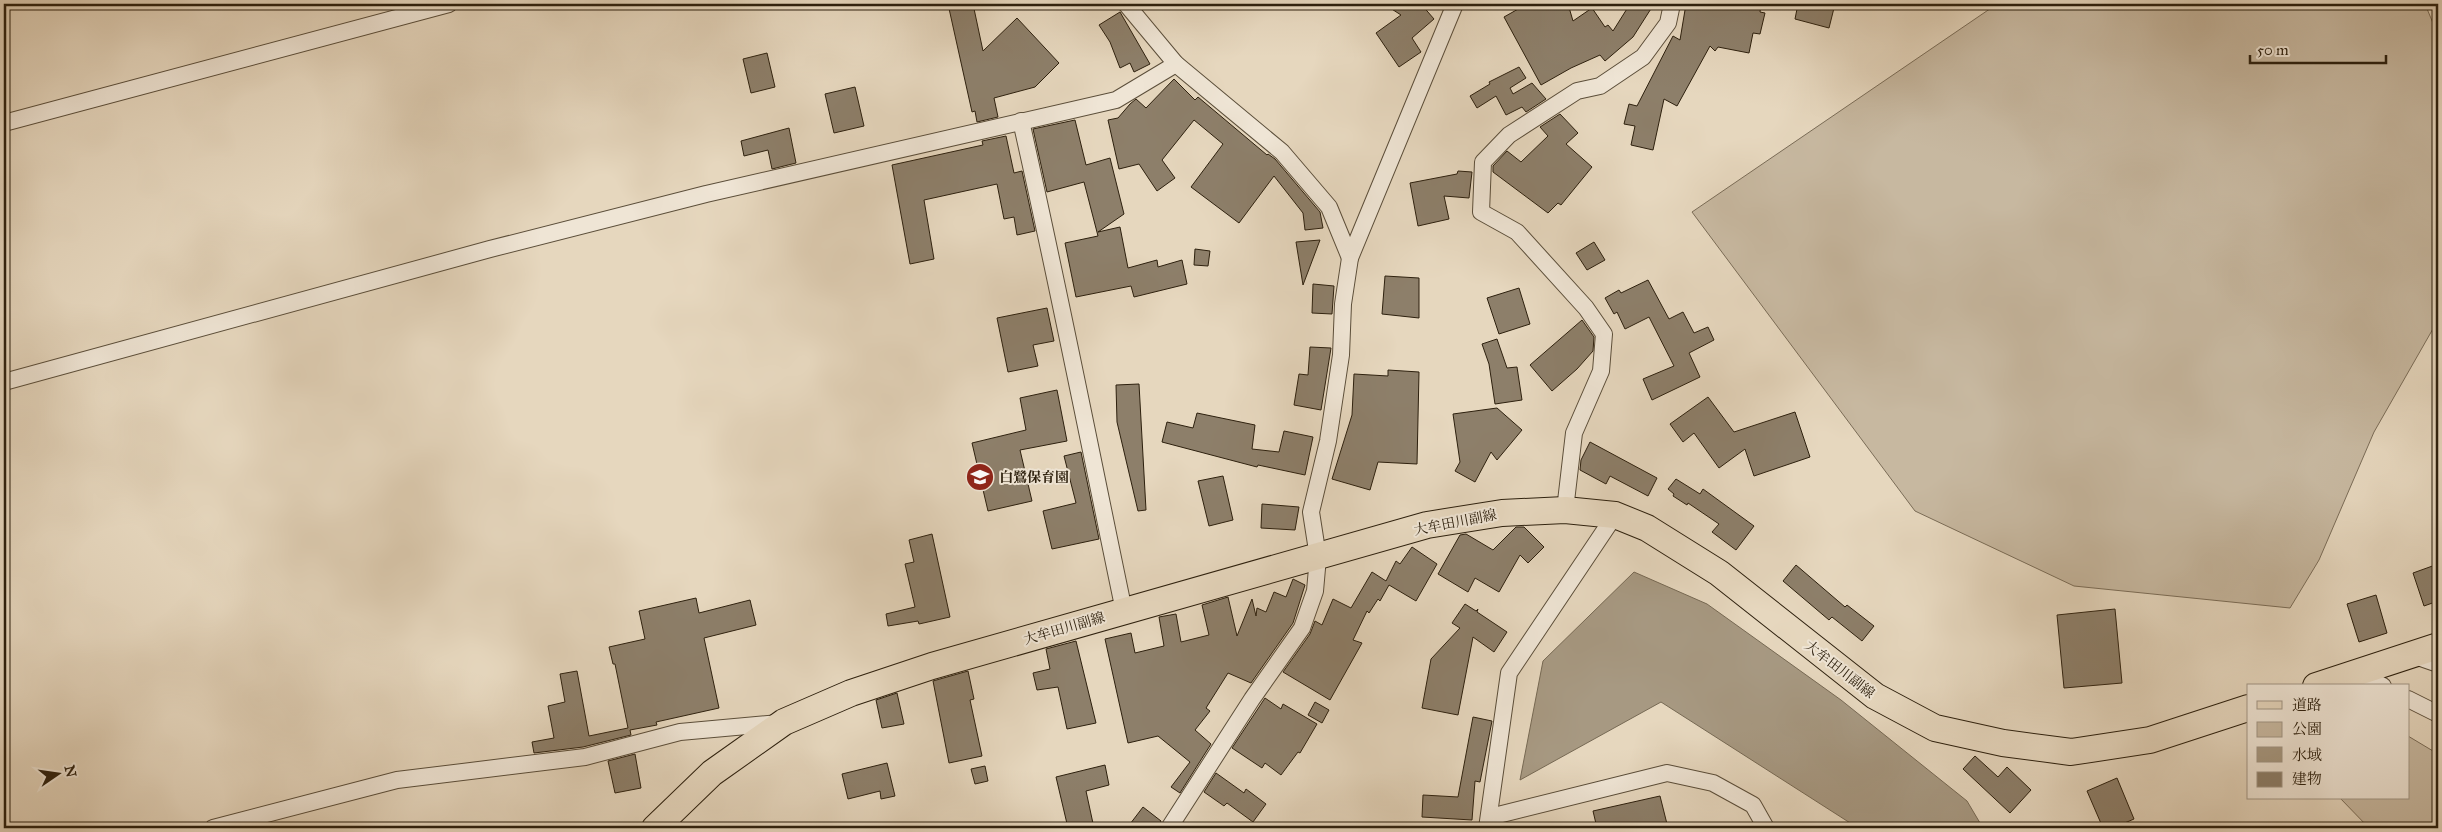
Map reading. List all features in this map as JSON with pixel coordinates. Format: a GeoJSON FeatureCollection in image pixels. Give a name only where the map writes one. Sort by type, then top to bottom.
{"type":"FeatureCollection","features":[{"type":"Feature","properties":{"kind":"main road","name":"大牟田川副線"},"geometry":{"type":"LineString","coordinates":[[655,828],[712,773],[784,722],[851,693],[932,666],[1427,525],[1502,513],[1565,510],[1615,515],[1647,528],[1719,573],[1875,696],[1934,728],[2003,743],[2071,752],[2150,740],[2247,708]]}},
{"type":"Feature","properties":{"kind":"main road"},"geometry":{"type":"LineString","coordinates":[[2322,684],[2438,646]]}},
{"type":"Feature","properties":{"kind":"street"},"geometry":{"type":"LineString","coordinates":[[4,123],[449,4]]}},
{"type":"Feature","properties":{"kind":"street"},"geometry":{"type":"LineString","coordinates":[[1126,4],[1176,64],[1282,152],[1329,207],[1350,258]]}},
{"type":"Feature","properties":{"kind":"street"},"geometry":{"type":"LineString","coordinates":[[1170,828],[1252,699],[1302,628],[1315,591],[1318,556],[1311,512],[1330,432],[1341,355],[1343,304],[1350,258],[1455,4]]}},
{"type":"Feature","properties":{"kind":"street"},"geometry":{"type":"LineString","coordinates":[[1565,510],[1574,433],[1602,371],[1604,334],[1586,308],[1517,232],[1481,212],[1483,162],[1516,130],[1577,91],[1600,86],[1643,57],[1668,23],[1672,4]]}},
{"type":"Feature","properties":{"kind":"street"},"geometry":{"type":"LineString","coordinates":[[4,382],[490,249],[706,194],[1116,100],[1176,64]]}},
{"type":"Feature","properties":{"kind":"street"},"geometry":{"type":"LineString","coordinates":[[1021,121],[1050,250],[1124,611]]}},
{"type":"Feature","properties":{"kind":"street"},"geometry":{"type":"LineString","coordinates":[[1615,515],[1509,673],[1494,773],[1489,823],[1667,773],[1713,783],[1753,804],[1766,828]]}},
{"type":"Feature","properties":{"kind":"street"},"geometry":{"type":"LineString","coordinates":[[2411,654],[2438,664]]}},
{"type":"Feature","properties":{"kind":"street"},"geometry":{"type":"LineString","coordinates":[[2357,672],[2379,684]]}},
{"type":"Feature","properties":{"kind":"street"},"geometry":{"type":"LineString","coordinates":[[2410,700],[2438,714]]}},
{"type":"Feature","properties":{"kind":"street"},"geometry":{"type":"LineString","coordinates":[[213,828],[397,780],[585,757],[680,732],[784,722]]}},
{"type":"Feature","properties":{"kind":"green space"},"geometry":{"type":"Polygon","coordinates":[[[1997,4],[2425,4],[2438,35],[2438,320],[2374,432],[2319,560],[2290,608],[2074,586],[1915,511],[1692,212],[1997,4]]]}},
{"type":"Feature","properties":{"kind":"green space"},"geometry":{"type":"Polygon","coordinates":[[[2410,737],[2438,754],[2438,828],[2369,828],[2342,800],[2410,800],[2410,737]]]}},
{"type":"Feature","properties":{"kind":"water"},"geometry":{"type":"Polygon","coordinates":[[[1634,572],[1707,604],[1841,700],[1967,801],[1983,828],[1858,828],[1661,702],[1520,780],[1543,661],[1634,572]]]}},
{"type":"Feature","properties":{"kind":"building"},"geometry":{"type":"Polygon","coordinates":[[[948,4],[973,4],[983,51],[1017,18],[1059,63],[1035,87],[994,98],[998,117],[977,122],[975,111],[972,112],[948,4]]]}},
{"type":"Feature","properties":{"kind":"building"},"geometry":{"type":"Polygon","coordinates":[[[1384,4],[1421,4],[1434,19],[1412,38],[1421,52],[1399,67],[1376,33],[1401,15],[1384,4]]]}},
{"type":"Feature","properties":{"kind":"building"},"geometry":{"type":"Polygon","coordinates":[[[1527,4],[1568,4],[1573,21],[1592,8],[1605,27],[1608,25],[1613,31],[1630,4],[1654,4],[1633,37],[1605,61],[1600,55],[1571,68],[1541,85],[1504,17],[1527,4]]]}},
{"type":"Feature","properties":{"kind":"building"},"geometry":{"type":"Polygon","coordinates":[[[1686,4],[1761,4],[1760,12],[1765,13],[1760,34],[1753,33],[1749,53],[1718,47],[1715,51],[1710,46],[1677,106],[1664,99],[1653,150],[1631,145],[1635,126],[1624,124],[1629,104],[1637,106],[1673,36],[1680,40],[1686,4]]]}},
{"type":"Feature","properties":{"kind":"building"},"geometry":{"type":"Polygon","coordinates":[[[1798,4],[1835,4],[1829,28],[1795,19],[1798,4]]]}},
{"type":"Feature","properties":{"kind":"building"},"geometry":{"type":"Polygon","coordinates":[[[1120,12],[1150,64],[1134,72],[1130,63],[1120,68],[1110,42],[1099,25],[1120,12]]]}},
{"type":"Feature","properties":{"kind":"building"},"geometry":{"type":"Polygon","coordinates":[[[767,53],[775,87],[751,93],[743,59],[767,53]]]}},
{"type":"Feature","properties":{"kind":"building"},"geometry":{"type":"Polygon","coordinates":[[[1519,67],[1526,78],[1510,88],[1513,94],[1532,83],[1546,99],[1526,112],[1522,107],[1506,115],[1496,96],[1477,108],[1470,96],[1490,84],[1489,82],[1519,67]]]}},
{"type":"Feature","properties":{"kind":"building"},"geometry":{"type":"Polygon","coordinates":[[[1174,79],[1195,100],[1198,97],[1267,155],[1275,159],[1320,212],[1323,228],[1305,230],[1303,213],[1274,176],[1239,223],[1191,187],[1223,144],[1194,120],[1162,160],[1175,178],[1157,191],[1139,164],[1119,169],[1108,120],[1118,118],[1136,99],[1146,108],[1174,79]]]}},
{"type":"Feature","properties":{"kind":"building"},"geometry":{"type":"Polygon","coordinates":[[[855,87],[864,126],[834,133],[825,94],[855,87]]]}},
{"type":"Feature","properties":{"kind":"building"},"geometry":{"type":"Polygon","coordinates":[[[1560,114],[1578,133],[1566,144],[1592,167],[1561,205],[1558,203],[1548,213],[1493,172],[1493,166],[1507,151],[1521,162],[1548,136],[1540,127],[1560,114]]]}},
{"type":"Feature","properties":{"kind":"building"},"geometry":{"type":"Polygon","coordinates":[[[1075,120],[1086,165],[1110,158],[1124,214],[1098,232],[1120,227],[1128,268],[1157,260],[1158,267],[1182,260],[1187,284],[1134,297],[1131,286],[1076,297],[1065,243],[1098,236],[1084,182],[1047,192],[1033,129],[1075,120]]]}},
{"type":"Feature","properties":{"kind":"building"},"geometry":{"type":"Polygon","coordinates":[[[789,128],[796,163],[772,169],[768,150],[744,156],[741,141],[789,128]]]}},
{"type":"Feature","properties":{"kind":"building"},"geometry":{"type":"Polygon","coordinates":[[[1006,136],[1014,173],[1022,171],[1035,231],[1017,235],[1014,217],[1004,219],[997,184],[924,200],[934,259],[910,264],[892,165],[983,145],[982,141],[1006,136]]]}},
{"type":"Feature","properties":{"kind":"building"},"geometry":{"type":"Polygon","coordinates":[[[1458,171],[1472,172],[1469,198],[1444,196],[1449,219],[1418,226],[1410,183],[1457,174],[1458,171]]]}},
{"type":"Feature","properties":{"kind":"building"},"geometry":{"type":"Polygon","coordinates":[[[1320,240],[1303,285],[1296,242],[1320,240]]]}},
{"type":"Feature","properties":{"kind":"building"},"geometry":{"type":"Polygon","coordinates":[[[1594,242],[1605,260],[1587,270],[1576,253],[1594,242]]]}},
{"type":"Feature","properties":{"kind":"building"},"geometry":{"type":"Polygon","coordinates":[[[1195,249],[1210,251],[1208,266],[1194,265],[1195,249]]]}},
{"type":"Feature","properties":{"kind":"building"},"geometry":{"type":"Polygon","coordinates":[[[1385,276],[1419,278],[1419,318],[1382,314],[1385,276]]]}},
{"type":"Feature","properties":{"kind":"building"},"geometry":{"type":"Polygon","coordinates":[[[1648,280],[1669,319],[1683,312],[1694,333],[1708,327],[1714,340],[1689,353],[1700,377],[1652,400],[1643,379],[1674,366],[1649,317],[1625,329],[1617,312],[1614,314],[1605,298],[1619,290],[1621,293],[1648,280]]]}},
{"type":"Feature","properties":{"kind":"building"},"geometry":{"type":"Polygon","coordinates":[[[1313,284],[1334,286],[1332,314],[1312,313],[1313,284]]]}},
{"type":"Feature","properties":{"kind":"building"},"geometry":{"type":"Polygon","coordinates":[[[1519,288],[1530,324],[1499,334],[1487,298],[1519,288]]]}},
{"type":"Feature","properties":{"kind":"building"},"geometry":{"type":"Polygon","coordinates":[[[1047,308],[1054,341],[1033,345],[1038,366],[1008,372],[997,318],[1047,308]]]}},
{"type":"Feature","properties":{"kind":"building"},"geometry":{"type":"Polygon","coordinates":[[[1582,320],[1594,337],[1593,351],[1577,369],[1552,391],[1530,365],[1582,320]]]}},
{"type":"Feature","properties":{"kind":"building"},"geometry":{"type":"Polygon","coordinates":[[[1497,339],[1507,368],[1517,367],[1522,400],[1495,404],[1489,364],[1482,344],[1497,339]]]}},
{"type":"Feature","properties":{"kind":"building"},"geometry":{"type":"Polygon","coordinates":[[[1310,347],[1331,348],[1321,410],[1294,405],[1299,374],[1308,375],[1310,347]]]}},
{"type":"Feature","properties":{"kind":"building"},"geometry":{"type":"Polygon","coordinates":[[[1388,370],[1419,372],[1417,464],[1378,462],[1370,490],[1332,479],[1352,415],[1354,374],[1388,376],[1388,370]]]}},
{"type":"Feature","properties":{"kind":"building"},"geometry":{"type":"Polygon","coordinates":[[[1139,384],[1146,510],[1138,511],[1117,422],[1116,385],[1139,384]]]}},
{"type":"Feature","properties":{"kind":"building"},"geometry":{"type":"Polygon","coordinates":[[[1057,390],[1067,441],[1020,450],[1032,501],[988,511],[972,443],[1026,430],[1020,398],[1057,390]]]}},
{"type":"Feature","properties":{"kind":"building"},"geometry":{"type":"Polygon","coordinates":[[[1708,397],[1734,432],[1795,412],[1810,457],[1754,476],[1745,449],[1719,468],[1694,433],[1683,442],[1670,424],[1708,397]]]}},
{"type":"Feature","properties":{"kind":"building"},"geometry":{"type":"Polygon","coordinates":[[[1497,408],[1522,430],[1497,460],[1491,452],[1475,482],[1455,471],[1460,462],[1453,414],[1497,408]]]}},
{"type":"Feature","properties":{"kind":"building"},"geometry":{"type":"Polygon","coordinates":[[[1197,413],[1255,425],[1252,449],[1279,452],[1284,431],[1313,437],[1305,475],[1258,465],[1257,467],[1162,442],[1167,422],[1193,428],[1197,413]]]}},
{"type":"Feature","properties":{"kind":"building"},"geometry":{"type":"Polygon","coordinates":[[[1590,442],[1657,478],[1648,496],[1610,476],[1606,484],[1580,470],[1581,460],[1590,442]]]}},
{"type":"Feature","properties":{"kind":"building"},"geometry":{"type":"Polygon","coordinates":[[[1081,452],[1099,539],[1052,549],[1043,511],[1076,503],[1064,456],[1081,452]]]}},
{"type":"Feature","properties":{"kind":"building"},"geometry":{"type":"Polygon","coordinates":[[[1223,476],[1233,520],[1209,526],[1198,481],[1223,476]]]}},
{"type":"Feature","properties":{"kind":"building"},"geometry":{"type":"Polygon","coordinates":[[[1676,479],[1700,494],[1703,489],[1754,526],[1736,550],[1712,532],[1719,524],[1688,503],[1687,505],[1673,496],[1674,494],[1668,489],[1676,479]]]}},
{"type":"Feature","properties":{"kind":"building"},"geometry":{"type":"Polygon","coordinates":[[[1262,504],[1299,507],[1295,530],[1261,528],[1262,504]]]}},
{"type":"Feature","properties":{"kind":"building"},"geometry":{"type":"Polygon","coordinates":[[[1516,527],[1524,527],[1544,547],[1528,563],[1520,555],[1499,592],[1475,578],[1468,592],[1438,574],[1460,535],[1466,534],[1493,550],[1516,527]]]}},
{"type":"Feature","properties":{"kind":"building"},"geometry":{"type":"Polygon","coordinates":[[[932,534],[950,617],[919,624],[918,621],[888,626],[886,614],[915,607],[905,564],[914,562],[909,540],[932,534]]]}},
{"type":"Feature","properties":{"kind":"building"},"geometry":{"type":"Polygon","coordinates":[[[1412,547],[1437,564],[1416,601],[1389,585],[1380,601],[1378,599],[1369,613],[1367,611],[1353,640],[1362,643],[1330,700],[1283,672],[1310,634],[1315,621],[1322,625],[1333,599],[1351,608],[1372,572],[1386,581],[1396,561],[1400,564],[1412,547]]]}},
{"type":"Feature","properties":{"kind":"building"},"geometry":{"type":"Polygon","coordinates":[[[2438,564],[2438,601],[2424,606],[2413,573],[2438,564]]]}},
{"type":"Feature","properties":{"kind":"building"},"geometry":{"type":"Polygon","coordinates":[[[1796,565],[1845,607],[1847,605],[1874,626],[1862,641],[1832,617],[1829,620],[1783,581],[1796,565]]]}},
{"type":"Feature","properties":{"kind":"building"},"geometry":{"type":"Polygon","coordinates":[[[1293,579],[1305,585],[1293,623],[1251,683],[1228,673],[1206,708],[1210,711],[1195,730],[1211,744],[1180,793],[1171,787],[1190,762],[1158,736],[1128,743],[1105,639],[1131,633],[1135,653],[1164,646],[1159,617],[1176,614],[1181,642],[1209,635],[1202,605],[1228,597],[1237,636],[1252,599],[1256,616],[1257,608],[1266,612],[1274,592],[1286,597],[1293,579]]]}},
{"type":"Feature","properties":{"kind":"building"},"geometry":{"type":"Polygon","coordinates":[[[2376,595],[2387,633],[2359,642],[2347,604],[2376,595]]]}},
{"type":"Feature","properties":{"kind":"building"},"geometry":{"type":"Polygon","coordinates":[[[696,598],[699,613],[750,600],[756,625],[704,638],[719,708],[656,722],[657,725],[630,730],[631,735],[583,747],[534,753],[532,742],[554,738],[548,706],[565,702],[560,674],[577,671],[589,736],[628,728],[615,664],[613,664],[609,647],[645,639],[639,611],[696,598]]]}},
{"type":"Feature","properties":{"kind":"building"},"geometry":{"type":"Polygon","coordinates":[[[1465,604],[1476,611],[1478,609],[1477,612],[1507,632],[1494,652],[1473,637],[1458,715],[1422,708],[1431,659],[1460,628],[1452,623],[1465,604]]]}},
{"type":"Feature","properties":{"kind":"building"},"geometry":{"type":"Polygon","coordinates":[[[2115,609],[2122,683],[2064,688],[2057,615],[2115,609]]]}},
{"type":"Feature","properties":{"kind":"building"},"geometry":{"type":"Polygon","coordinates":[[[1076,641],[1096,723],[1067,729],[1058,687],[1037,690],[1033,673],[1050,669],[1046,649],[1076,641]]]}},
{"type":"Feature","properties":{"kind":"building"},"geometry":{"type":"Polygon","coordinates":[[[968,671],[974,699],[970,700],[982,756],[949,763],[933,681],[968,671]]]}},
{"type":"Feature","properties":{"kind":"building"},"geometry":{"type":"Polygon","coordinates":[[[897,693],[904,724],[882,728],[876,700],[897,693]]]}},
{"type":"Feature","properties":{"kind":"building"},"geometry":{"type":"Polygon","coordinates":[[[1265,698],[1281,709],[1283,704],[1317,724],[1300,753],[1298,752],[1281,775],[1265,763],[1262,768],[1232,748],[1265,698]]]}},
{"type":"Feature","properties":{"kind":"building"},"geometry":{"type":"Polygon","coordinates":[[[1315,702],[1329,710],[1322,723],[1308,715],[1315,702]]]}},
{"type":"Feature","properties":{"kind":"building"},"geometry":{"type":"Polygon","coordinates":[[[1473,717],[1492,721],[1480,782],[1475,781],[1472,820],[1422,817],[1423,795],[1458,797],[1473,717]]]}},
{"type":"Feature","properties":{"kind":"building"},"geometry":{"type":"Polygon","coordinates":[[[635,754],[641,788],[615,793],[608,761],[635,754]]]}},
{"type":"Feature","properties":{"kind":"building"},"geometry":{"type":"Polygon","coordinates":[[[1975,756],[1998,777],[2007,767],[2031,790],[2010,813],[1963,769],[1975,756]]]}},
{"type":"Feature","properties":{"kind":"building"},"geometry":{"type":"Polygon","coordinates":[[[887,763],[895,796],[881,799],[880,791],[848,799],[842,774],[887,763]]]}},
{"type":"Feature","properties":{"kind":"building"},"geometry":{"type":"Polygon","coordinates":[[[1105,765],[1109,785],[1086,791],[1094,828],[1068,828],[1056,777],[1105,765]]]}},
{"type":"Feature","properties":{"kind":"building"},"geometry":{"type":"Polygon","coordinates":[[[985,766],[988,781],[975,784],[971,769],[985,766]]]}},
{"type":"Feature","properties":{"kind":"building"},"geometry":{"type":"Polygon","coordinates":[[[1216,773],[1244,793],[1246,789],[1266,804],[1253,822],[1227,803],[1224,806],[1204,792],[1216,773]]]}},
{"type":"Feature","properties":{"kind":"building"},"geometry":{"type":"Polygon","coordinates":[[[2117,778],[2134,819],[2113,828],[2103,828],[2087,791],[2117,778]]]}},
{"type":"Feature","properties":{"kind":"building"},"geometry":{"type":"Polygon","coordinates":[[[1660,796],[1667,824],[1650,828],[1597,828],[1593,811],[1660,796]]]}},
{"type":"Feature","properties":{"kind":"building"},"geometry":{"type":"Polygon","coordinates":[[[1143,807],[1161,821],[1159,828],[1127,828],[1143,807]]]}},
{"type":"Feature","properties":{"kind":"place","name":"白鷺保育園"},"geometry":{"type":"Point","coordinates":[980,477]}}]}
